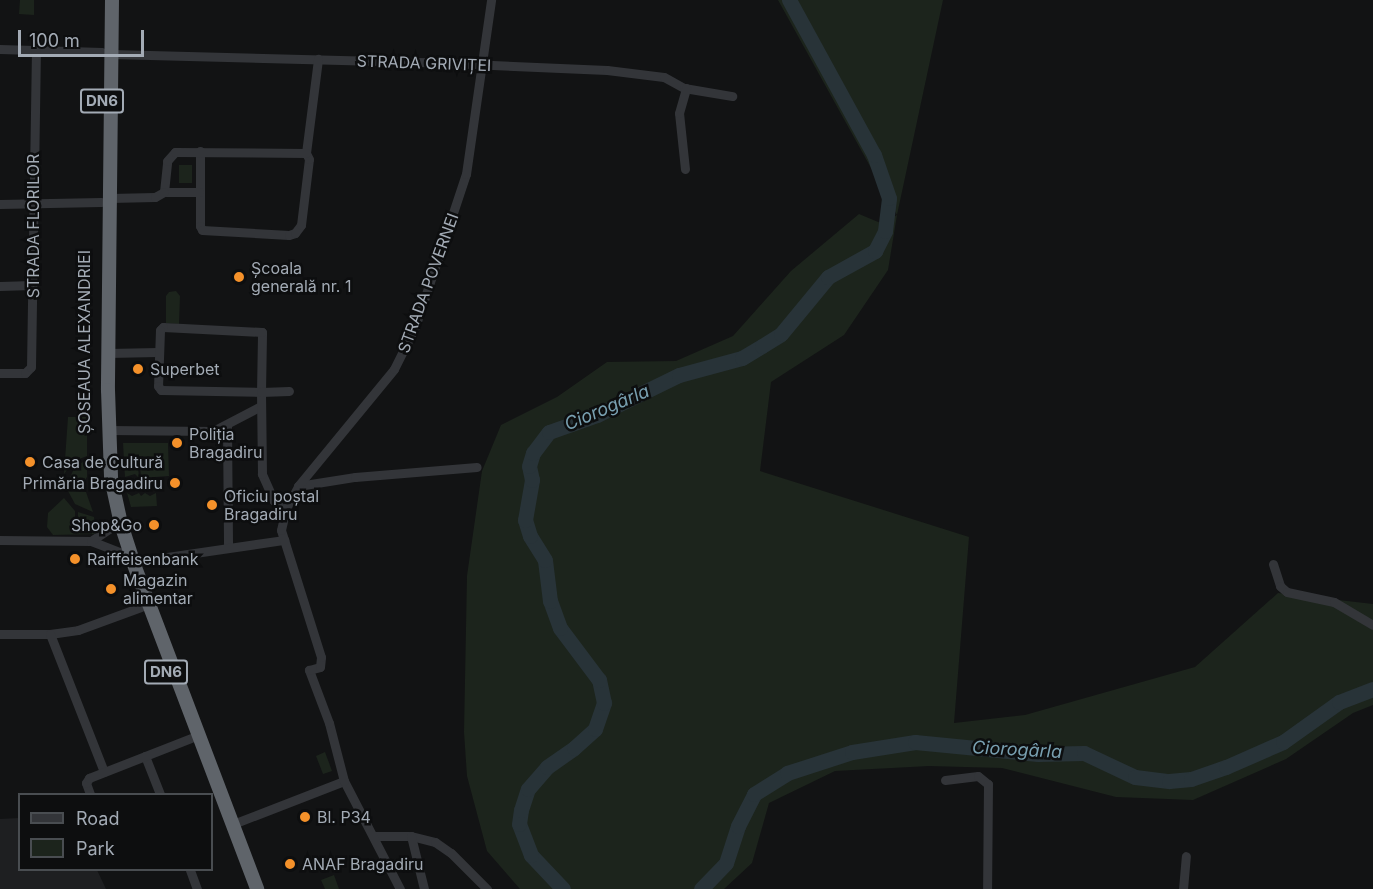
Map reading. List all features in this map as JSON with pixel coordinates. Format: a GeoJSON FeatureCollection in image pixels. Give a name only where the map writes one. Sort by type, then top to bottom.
{"type":"FeatureCollection","features":[{"type":"Feature","properties":{"kind":"highway","name":"ȘOSEAUA ALEXANDRIEI"},"geometry":{"type":"LineString","coordinates":[[103,0],[107,53]]}},
{"type":"Feature","properties":{"kind":"highway","name":"ȘOSEAUA ALEXANDRIEI"},"geometry":{"type":"LineString","coordinates":[[111,0],[107,53],[100,460],[113,526],[122,553],[212,793]]}},
{"type":"Feature","properties":{"kind":"highway","name":"ȘOSEAUA ALEXANDRIEI"},"geometry":{"type":"LineString","coordinates":[[105,200],[109,464],[115,503],[133,562],[257,889]]}},
{"type":"Feature","properties":{"kind":"highway","name":"ȘOSEAUA ALEXANDRIEI"},"geometry":{"type":"LineString","coordinates":[[213,795],[249,889]]}},
{"type":"Feature","properties":{"kind":"street","name":"STRADA POVERNEI"},"geometry":{"type":"LineString","coordinates":[[285,543],[281,530],[285,512],[298,486],[394,369],[408,344],[443,237],[462,190],[491,0]]}},
{"type":"Feature","properties":{"kind":"street","name":"STRADA GRIVIȚEI"},"geometry":{"type":"LineString","coordinates":[[0,49],[482,64],[648,74],[672,80],[686,88],[732,96]]}},
{"type":"Feature","properties":{"kind":"street","name":"STRADA FLORILOR"},"geometry":{"type":"LineString","coordinates":[[0,373],[25,373],[31,367],[36,50]]}},
{"type":"Feature","properties":{"kind":"street"},"geometry":{"type":"LineString","coordinates":[[200,151],[200,226],[204,231],[289,235],[298,230],[301,225],[309,159],[306,153],[318,59]]}},
{"type":"Feature","properties":{"kind":"street"},"geometry":{"type":"LineString","coordinates":[[685,169],[679,113],[686,88]]}},
{"type":"Feature","properties":{"kind":"street"},"geometry":{"type":"LineString","coordinates":[[164,192],[169,157],[175,152],[306,153]]}},
{"type":"Feature","properties":{"kind":"street"},"geometry":{"type":"LineString","coordinates":[[0,204],[105,200],[154,197],[164,192],[200,192]]}},
{"type":"Feature","properties":{"kind":"street"},"geometry":{"type":"LineString","coordinates":[[0,286],[32,285]]}},
{"type":"Feature","properties":{"kind":"street"},"geometry":{"type":"LineString","coordinates":[[285,512],[274,501],[262,478],[261,392],[262,332],[164,327],[159,332],[158,386],[161,390],[261,392],[290,391]]}},
{"type":"Feature","properties":{"kind":"street","name":"ȘOSEAUA ALEXANDRIEI"},"geometry":{"type":"LineString","coordinates":[[108,353],[158,352]]}},
{"type":"Feature","properties":{"kind":"street"},"geometry":{"type":"LineString","coordinates":[[228,548],[227,426],[261,406]]}},
{"type":"Feature","properties":{"kind":"street","name":"ȘOSEAUA ALEXANDRIEI"},"geometry":{"type":"LineString","coordinates":[[108,430],[213,431],[227,426]]}},
{"type":"Feature","properties":{"kind":"street"},"geometry":{"type":"LineString","coordinates":[[298,486],[355,477],[477,466]]}},
{"type":"Feature","properties":{"kind":"street"},"geometry":{"type":"LineString","coordinates":[[91,541],[113,526]]}},
{"type":"Feature","properties":{"kind":"street"},"geometry":{"type":"LineString","coordinates":[[0,540],[91,541],[122,553]]}},
{"type":"Feature","properties":{"kind":"street"},"geometry":{"type":"LineString","coordinates":[[133,562],[228,548],[285,543],[321,657],[320,667],[309,670],[329,723],[344,781],[400,889]]}},
{"type":"Feature","properties":{"kind":"street"},"geometry":{"type":"LineString","coordinates":[[1273,564],[1280,586],[1287,592],[1334,602],[1373,626]]}},
{"type":"Feature","properties":{"kind":"street"},"geometry":{"type":"LineString","coordinates":[[0,634],[50,634],[98,624],[141,607]]}},
{"type":"Feature","properties":{"kind":"street"},"geometry":{"type":"LineString","coordinates":[[50,634],[104,772]]}},
{"type":"Feature","properties":{"kind":"street"},"geometry":{"type":"LineString","coordinates":[[90,793],[87,779],[191,738]]}},
{"type":"Feature","properties":{"kind":"street"},"geometry":{"type":"LineString","coordinates":[[145,756],[159,793]]}},
{"type":"Feature","properties":{"kind":"street"},"geometry":{"type":"LineString","coordinates":[[945,780],[978,776],[988,784],[987,889]]}},
{"type":"Feature","properties":{"kind":"street"},"geometry":{"type":"LineString","coordinates":[[233,824],[344,781]]}},
{"type":"Feature","properties":{"kind":"street"},"geometry":{"type":"LineString","coordinates":[[374,836],[411,836],[430,840],[446,849],[486,889]]}},
{"type":"Feature","properties":{"kind":"street"},"geometry":{"type":"LineString","coordinates":[[411,836],[424,889]]}},
{"type":"Feature","properties":{"kind":"street"},"geometry":{"type":"LineString","coordinates":[[1183,889],[1186,856]]}},
{"type":"Feature","properties":{"kind":"street"},"geometry":{"type":"LineString","coordinates":[[190,871],[197,889]]}},
{"type":"Feature","properties":{"kind":"shaded area"},"geometry":{"type":"Polygon","coordinates":[[[18,818],[18,871],[97,871],[106,889],[0,889],[0,819],[18,818]]]}},
{"type":"Feature","properties":{"kind":"green space"},"geometry":{"type":"Polygon","coordinates":[[[20,0],[34,0],[34,15],[19,14],[20,0]]]}},
{"type":"Feature","properties":{"kind":"green space"},"geometry":{"type":"Polygon","coordinates":[[[778,0],[943,0],[897,215],[778,0]]]}},
{"type":"Feature","properties":{"kind":"green space"},"geometry":{"type":"Polygon","coordinates":[[[179,165],[192,165],[192,183],[179,183],[179,165]]]}},
{"type":"Feature","properties":{"kind":"green space"},"geometry":{"type":"Polygon","coordinates":[[[859,214],[883,224],[897,215],[888,270],[844,335],[771,382],[760,471],[969,537],[954,723],[1025,715],[1195,667],[1278,593],[1373,604],[1373,705],[1353,713],[1286,759],[1193,800],[1116,797],[1002,768],[929,766],[835,771],[769,803],[752,863],[724,889],[520,889],[487,851],[467,776],[464,732],[467,576],[482,471],[501,425],[557,397],[607,362],[676,361],[733,336],[791,271],[859,214]]]}},
{"type":"Feature","properties":{"kind":"green space"},"geometry":{"type":"Polygon","coordinates":[[[176,291],[180,296],[179,324],[166,323],[166,296],[169,292],[176,291]]]}},
{"type":"Feature","properties":{"kind":"green space"},"geometry":{"type":"Polygon","coordinates":[[[68,417],[87,417],[87,456],[74,461],[64,474],[68,417]]]}},
{"type":"Feature","properties":{"kind":"green space"},"geometry":{"type":"Polygon","coordinates":[[[123,443],[168,443],[169,476],[141,478],[140,465],[144,465],[143,456],[124,461],[123,443]]]}},
{"type":"Feature","properties":{"kind":"green space"},"geometry":{"type":"Polygon","coordinates":[[[87,460],[85,480],[69,480],[75,466],[87,460]]]}},
{"type":"Feature","properties":{"kind":"green space"},"geometry":{"type":"Polygon","coordinates":[[[134,461],[134,466],[138,466],[139,478],[135,474],[125,477],[124,462],[134,461]]]}},
{"type":"Feature","properties":{"kind":"green space"},"geometry":{"type":"Polygon","coordinates":[[[68,491],[86,492],[93,512],[75,504],[68,491]]]}},
{"type":"Feature","properties":{"kind":"green space"},"geometry":{"type":"Polygon","coordinates":[[[127,493],[132,496],[139,493],[141,496],[145,493],[150,496],[156,493],[157,506],[131,507],[127,493]]]}},
{"type":"Feature","properties":{"kind":"green space"},"geometry":{"type":"Polygon","coordinates":[[[64,498],[75,511],[75,524],[78,524],[78,512],[94,517],[96,534],[53,535],[47,527],[48,513],[64,498]]]}},
{"type":"Feature","properties":{"kind":"green space"},"geometry":{"type":"Polygon","coordinates":[[[325,752],[332,771],[323,774],[316,756],[325,752]]]}},
{"type":"Feature","properties":{"kind":"green space"},"geometry":{"type":"Polygon","coordinates":[[[334,875],[339,889],[325,889],[321,880],[334,875]]]}},
{"type":"Feature","properties":{"kind":"waterway","name":"Ciorogârla"},"geometry":{"type":"LineString","coordinates":[[563,889],[531,855],[519,824],[521,810],[528,789],[547,767],[574,748],[595,729],[604,703],[599,680],[560,628],[550,601],[545,560],[530,536],[525,520],[532,480],[529,466],[533,453],[549,432],[597,415],[679,375],[742,358],[762,346],[781,334],[828,277],[875,251],[885,231],[889,198],[874,155],[789,0]]}},
{"type":"Feature","properties":{"kind":"waterway","name":"Ciorogârla"},"geometry":{"type":"LineString","coordinates":[[701,889],[726,863],[738,826],[754,794],[787,773],[852,752],[915,742],[1038,754],[1084,753],[1135,777],[1169,781],[1191,779],[1226,767],[1283,742],[1339,702],[1373,689]]}},
{"type":"Feature","properties":{"kind":"place","name":"Școala generală nr. 1"},"geometry":{"type":"Point","coordinates":[239,277]}},
{"type":"Feature","properties":{"kind":"place","name":"Superbet"},"geometry":{"type":"Point","coordinates":[138,369]}},
{"type":"Feature","properties":{"kind":"place","name":"Poliția Bragadiru"},"geometry":{"type":"Point","coordinates":[177,443]}},
{"type":"Feature","properties":{"kind":"place","name":"Casa de Cultură"},"geometry":{"type":"Point","coordinates":[30,462]}},
{"type":"Feature","properties":{"kind":"place","name":"Primăria Bragadiru"},"geometry":{"type":"Point","coordinates":[175,483]}},
{"type":"Feature","properties":{"kind":"place","name":"Oficiu poștal Bragadiru"},"geometry":{"type":"Point","coordinates":[212,505]}},
{"type":"Feature","properties":{"kind":"place","name":"Shop&Go"},"geometry":{"type":"Point","coordinates":[154,525]}},
{"type":"Feature","properties":{"kind":"place","name":"Raiffeisenbank"},"geometry":{"type":"Point","coordinates":[75,559]}},
{"type":"Feature","properties":{"kind":"place","name":"Magazin alimentar"},"geometry":{"type":"Point","coordinates":[111,589]}},
{"type":"Feature","properties":{"kind":"place","name":"Bl. P34"},"geometry":{"type":"Point","coordinates":[305,817]}},
{"type":"Feature","properties":{"kind":"place","name":"ANAF Bragadiru"},"geometry":{"type":"Point","coordinates":[290,864]}}]}
